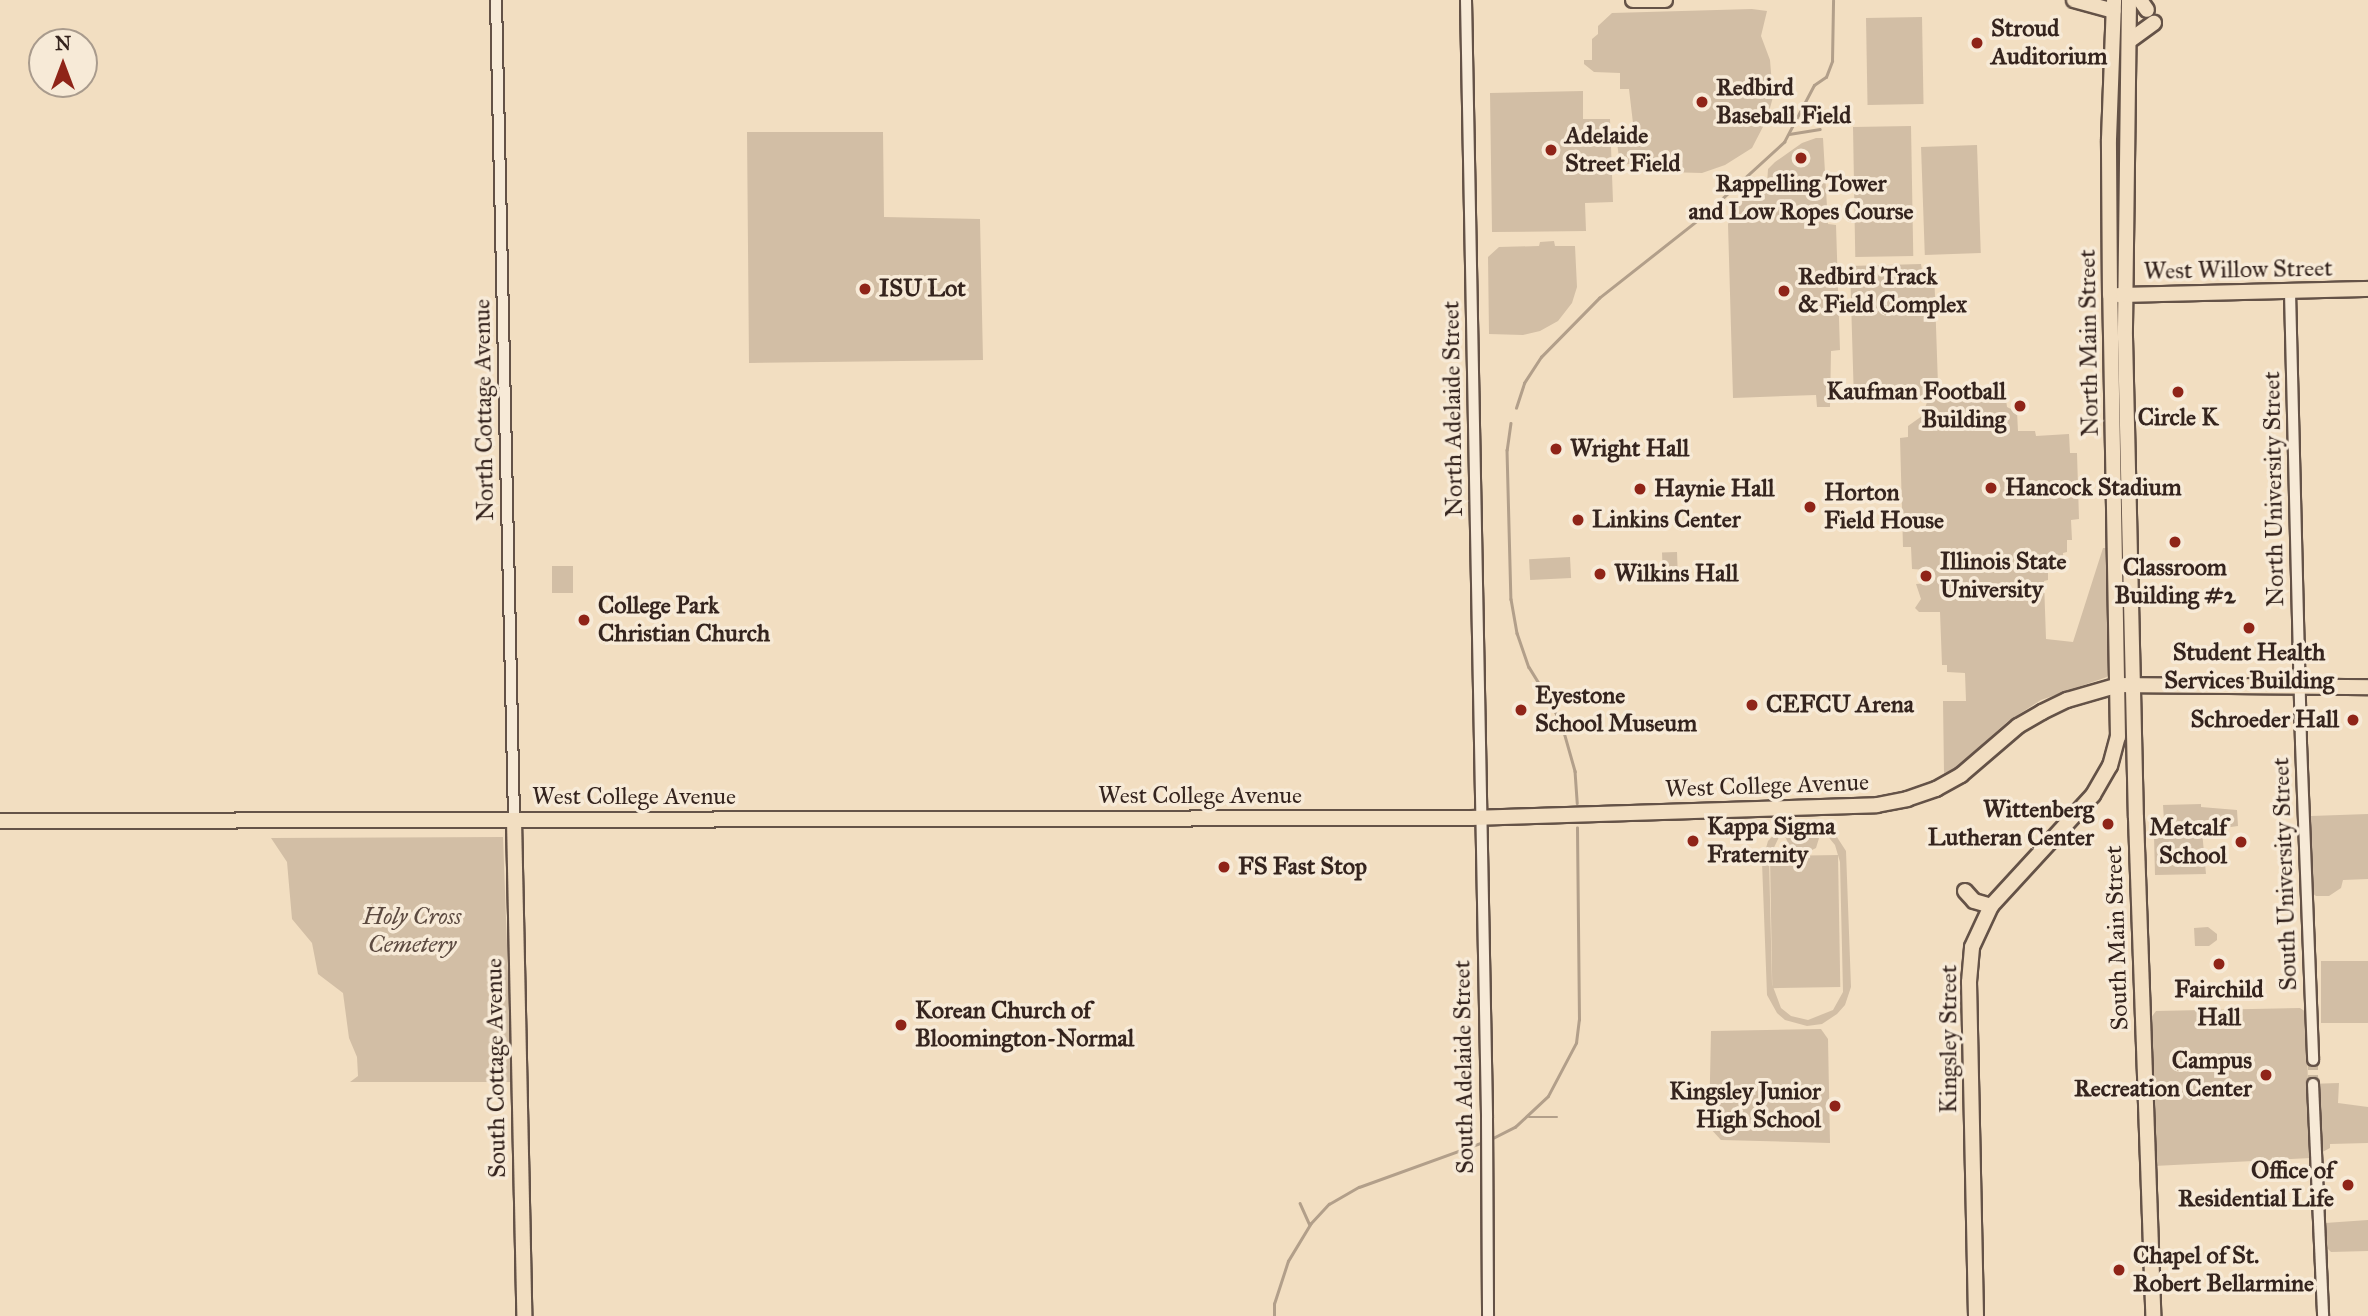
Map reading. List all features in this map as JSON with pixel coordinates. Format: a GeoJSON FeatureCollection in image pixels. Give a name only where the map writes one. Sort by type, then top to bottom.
{"type":"FeatureCollection","features":[{"type":"Feature","properties":{"kind":"main road"},"geometry":{"type":"LineString","coordinates":[[1633,0],[1665,0]]}},
{"type":"Feature","properties":{"kind":"main road"},"geometry":{"type":"LineString","coordinates":[[2074,0],[2095,6],[2113,3],[2140,7],[2129,41]]}},
{"type":"Feature","properties":{"kind":"main road","name":"North Main Street"},"geometry":{"type":"LineString","coordinates":[[2113,3],[2109,139],[2110,295],[2126,685]]}},
{"type":"Feature","properties":{"kind":"main road"},"geometry":{"type":"LineString","coordinates":[[2095,6],[2113,36]]}},
{"type":"Feature","properties":{"kind":"main road","name":"North Main Street"},"geometry":{"type":"LineString","coordinates":[[2126,685],[2125,295],[2129,211],[2129,41],[2140,7]]}},
{"type":"Feature","properties":{"kind":"main road","name":"West Willow Street"},"geometry":{"type":"LineString","coordinates":[[2110,295],[2368,289]]}},
{"type":"Feature","properties":{"kind":"main road","name":"West College Avenue"},"geometry":{"type":"LineString","coordinates":[[0,821],[1481,817],[1852,806],[1898,802],[1953,780],[2018,726],[2042,712],[2067,700],[2126,685],[2368,687]]}},
{"type":"Feature","properties":{"kind":"main road","name":"Kingsley Street"},"geometry":{"type":"LineString","coordinates":[[1976,1316],[1970,962],[1976,934],[1992,906],[2102,781],[2118,737],[2126,685]]}},
{"type":"Feature","properties":{"kind":"main road","name":"South Main Street"},"geometry":{"type":"LineString","coordinates":[[2126,685],[2153,1316]]}},
{"type":"Feature","properties":{"kind":"main road","name":"South Cottage Avenue"},"geometry":{"type":"LineString","coordinates":[[514,820],[524,1316]]}},
{"type":"Feature","properties":{"kind":"main road"},"geometry":{"type":"LineString","coordinates":[[1965,891],[1974,901],[1992,906]]}},
{"type":"Feature","properties":{"kind":"street","name":"North Cottage Avenue"},"geometry":{"type":"LineString","coordinates":[[496,0],[514,820]]}},
{"type":"Feature","properties":{"kind":"street","name":"North Adelaide Street"},"geometry":{"type":"LineString","coordinates":[[1466,0],[1481,817]]}},
{"type":"Feature","properties":{"kind":"street","name":"North University Street"},"geometry":{"type":"LineString","coordinates":[[2290,292],[2300,686]]}},
{"type":"Feature","properties":{"kind":"street","name":"South University Street"},"geometry":{"type":"LineString","coordinates":[[2300,686],[2313,1060]]}},
{"type":"Feature","properties":{"kind":"street","name":"South Adelaide Street"},"geometry":{"type":"LineString","coordinates":[[1481,817],[1488,1141],[1488,1316]]}},
{"type":"Feature","properties":{"kind":"street"},"geometry":{"type":"LineString","coordinates":[[2313,1084],[2323,1316]]}},
{"type":"Feature","properties":{"kind":"green space","name":"Redbird Baseball Field"},"geometry":{"type":"Polygon","coordinates":[[[1752,9],[1767,11],[1761,36],[1770,60],[1773,97],[1767,119],[1752,148],[1725,165],[1702,173],[1666,172],[1639,163],[1620,165],[1616,135],[1634,132],[1629,89],[1620,89],[1620,73],[1594,72],[1584,64],[1584,60],[1592,60],[1592,39],[1598,34],[1598,26],[1612,13],[1752,9]]]}},
{"type":"Feature","properties":{"kind":"green space"},"geometry":{"type":"Polygon","coordinates":[[[1922,17],[1924,104],[1868,105],[1866,18],[1922,17]]]}},
{"type":"Feature","properties":{"kind":"green space","name":"Adelaide Street Field"},"geometry":{"type":"Polygon","coordinates":[[[1583,91],[1583,119],[1610,119],[1613,202],[1585,203],[1586,231],[1492,232],[1490,93],[1583,91]]]}},
{"type":"Feature","properties":{"kind":"green space"},"geometry":{"type":"Polygon","coordinates":[[[1911,126],[1913,256],[1855,257],[1853,127],[1911,126]]]}},
{"type":"Feature","properties":{"kind":"green space","name":"ISU Lot"},"geometry":{"type":"Polygon","coordinates":[[[747,132],[883,132],[884,217],[980,219],[983,360],[749,363],[747,132]]]}},
{"type":"Feature","properties":{"kind":"green space","name":"Redbird Track & Field Complex"},"geometry":{"type":"Polygon","coordinates":[[[1823,138],[1828,224],[1836,225],[1840,350],[1831,351],[1830,407],[1817,407],[1816,395],[1733,398],[1728,224],[1742,199],[1767,184],[1768,169],[1775,162],[1802,143],[1823,138]]]}},
{"type":"Feature","properties":{"kind":"green space"},"geometry":{"type":"Polygon","coordinates":[[[1977,145],[1981,253],[1925,255],[1921,147],[1977,145]]]}},
{"type":"Feature","properties":{"kind":"green space"},"geometry":{"type":"Polygon","coordinates":[[[1554,241],[1555,246],[1575,246],[1577,287],[1572,303],[1558,321],[1540,331],[1523,335],[1489,334],[1488,257],[1499,247],[1539,246],[1540,242],[1554,241]]]}},
{"type":"Feature","properties":{"kind":"green space"},"geometry":{"type":"Polygon","coordinates":[[[1921,264],[1922,270],[1934,268],[1938,385],[1924,393],[1920,401],[1854,402],[1850,266],[1921,264]]]}},
{"type":"Feature","properties":{"kind":"green space"},"geometry":{"type":"Polygon","coordinates":[[[2005,392],[2007,407],[2017,412],[2018,431],[2035,431],[2036,436],[2069,434],[2070,453],[2077,453],[2079,519],[2071,520],[2072,540],[2067,540],[2067,552],[2063,553],[2064,568],[2048,568],[2048,580],[2044,581],[2046,639],[2073,642],[2103,548],[2110,548],[2113,667],[2107,677],[2041,700],[2007,722],[1953,770],[1944,773],[1943,701],[1966,701],[1965,673],[1947,672],[1947,665],[1942,665],[1940,612],[1919,612],[1915,608],[1921,599],[1916,584],[1928,583],[1927,570],[1912,569],[1911,547],[1903,547],[1900,438],[1908,437],[1908,426],[1922,416],[1930,394],[2005,392]]]}},
{"type":"Feature","properties":{"kind":"green space"},"geometry":{"type":"Polygon","coordinates":[[[1677,552],[1678,579],[1663,580],[1662,553],[1677,552]]]}},
{"type":"Feature","properties":{"kind":"green space"},"geometry":{"type":"Polygon","coordinates":[[[1570,557],[1571,578],[1530,580],[1529,559],[1570,557]]]}},
{"type":"Feature","properties":{"kind":"green space"},"geometry":{"type":"Polygon","coordinates":[[[552,566],[573,566],[573,593],[552,593],[552,566]]]}},
{"type":"Feature","properties":{"kind":"green space"},"geometry":{"type":"Polygon","coordinates":[[[2201,804],[2201,807],[2237,810],[2238,826],[2202,831],[2206,874],[2155,875],[2154,836],[2165,836],[2163,805],[2201,804]]]}},
{"type":"Feature","properties":{"kind":"green space"},"geometry":{"type":"Polygon","coordinates":[[[2368,814],[2368,879],[2343,880],[2341,888],[2329,896],[2316,896],[2312,893],[2309,819],[2311,816],[2368,814]]]}},
{"type":"Feature","properties":{"kind":"green space"},"geometry":{"type":"Polygon","coordinates":[[[1811,821],[1833,831],[1846,851],[1851,987],[1845,1005],[1837,1014],[1822,1024],[1807,1026],[1785,1020],[1777,1013],[1767,995],[1762,862],[1768,841],[1781,827],[1792,822],[1811,821]],[[1797,827],[1779,837],[1769,858],[1772,984],[1781,1008],[1791,1016],[1808,1020],[1833,1010],[1843,992],[1840,862],[1835,845],[1825,833],[1812,827],[1797,827]]]}},
{"type":"Feature","properties":{"kind":"green space"},"geometry":{"type":"Polygon","coordinates":[[[1799,832],[1820,835],[1816,848],[1804,854],[1791,850],[1785,836],[1799,836],[1799,832]]]}},
{"type":"Feature","properties":{"kind":"green space","name":"Holy Cross Cemetery"},"geometry":{"type":"Polygon","coordinates":[[[503,837],[512,1082],[350,1082],[358,1076],[357,1057],[349,1038],[343,993],[318,974],[312,943],[292,919],[287,862],[271,838],[503,837]]]}},
{"type":"Feature","properties":{"kind":"green space"},"geometry":{"type":"Polygon","coordinates":[[[1838,855],[1840,987],[1772,988],[1770,856],[1838,855]]]}},
{"type":"Feature","properties":{"kind":"green space"},"geometry":{"type":"Polygon","coordinates":[[[2208,927],[2217,934],[2217,940],[2209,946],[2195,946],[2194,928],[2208,927]]]}},
{"type":"Feature","properties":{"kind":"green space"},"geometry":{"type":"Polygon","coordinates":[[[2321,961],[2368,961],[2368,1023],[2321,1023],[2321,961]]]}},
{"type":"Feature","properties":{"kind":"green space"},"geometry":{"type":"Polygon","coordinates":[[[2300,1008],[2306,1012],[2308,1084],[2339,1083],[2338,1103],[2368,1107],[2368,1143],[2330,1144],[2330,1148],[2311,1158],[2154,1166],[2150,1019],[2156,1011],[2300,1008]]]}},
{"type":"Feature","properties":{"kind":"green space"},"geometry":{"type":"Polygon","coordinates":[[[1821,1029],[1828,1039],[1830,1143],[1721,1140],[1709,1127],[1711,1031],[1821,1029]]]}},
{"type":"Feature","properties":{"kind":"green space"},"geometry":{"type":"Polygon","coordinates":[[[2368,1220],[2368,1251],[2331,1252],[2327,1248],[2325,1223],[2368,1220]]]}},
{"type":"Feature","properties":{"kind":"waterway"},"geometry":{"type":"LineString","coordinates":[[1516,408],[1524,383],[1541,357],[1599,298],[1703,216],[1784,142],[1814,85],[1826,77],[1832,61],[1833,1]]}},
{"type":"Feature","properties":{"kind":"waterway"},"geometry":{"type":"LineString","coordinates":[[1789,134],[1820,129]]}},
{"type":"Feature","properties":{"kind":"waterway"},"geometry":{"type":"LineString","coordinates":[[1511,423],[1507,450],[1511,599],[1517,633],[1529,667],[1553,706],[1564,732],[1575,771],[1577,803]]}},
{"type":"Feature","properties":{"kind":"waterway"},"geometry":{"type":"LineString","coordinates":[[1489,1140],[1515,1127],[1548,1096],[1576,1043],[1579,1020],[1577,828]]}},
{"type":"Feature","properties":{"kind":"waterway"},"geometry":{"type":"LineString","coordinates":[[1529,1117],[1557,1117]]}},
{"type":"Feature","properties":{"kind":"waterway"},"geometry":{"type":"LineString","coordinates":[[1274,1316],[1274,1304],[1288,1261],[1311,1223],[1329,1204],[1359,1187],[1483,1142]]}},
{"type":"Feature","properties":{"kind":"waterway"},"geometry":{"type":"LineString","coordinates":[[1300,1203],[1310,1225]]}},
{"type":"Feature","properties":{"kind":"tunnel"},"geometry":{"type":"LineString","coordinates":[[2313,1060],[2313,1084]]}},
{"type":"Feature","properties":{"kind":"place","name":"Stroud Auditorium"},"geometry":{"type":"Point","coordinates":[1977,43]}},
{"type":"Feature","properties":{"kind":"place","name":"Redbird Baseball Field"},"geometry":{"type":"Point","coordinates":[1702,102]}},
{"type":"Feature","properties":{"kind":"place","name":"Adelaide Street Field"},"geometry":{"type":"Point","coordinates":[1551,150]}},
{"type":"Feature","properties":{"kind":"place","name":"Rappelling Tower and Low Ropes Course"},"geometry":{"type":"Point","coordinates":[1801,158]}},
{"type":"Feature","properties":{"kind":"place","name":"ISU Lot"},"geometry":{"type":"Point","coordinates":[865,289]}},
{"type":"Feature","properties":{"kind":"place","name":"Redbird Track & Field Complex"},"geometry":{"type":"Point","coordinates":[1784,291]}},
{"type":"Feature","properties":{"kind":"place","name":"Circle K"},"geometry":{"type":"Point","coordinates":[2178,392]}},
{"type":"Feature","properties":{"kind":"place","name":"Kaufman Football Building"},"geometry":{"type":"Point","coordinates":[2020,406]}},
{"type":"Feature","properties":{"kind":"place","name":"Wright Hall"},"geometry":{"type":"Point","coordinates":[1556,449]}},
{"type":"Feature","properties":{"kind":"place","name":"Hancock Stadium"},"geometry":{"type":"Point","coordinates":[1991,488]}},
{"type":"Feature","properties":{"kind":"place","name":"Haynie Hall"},"geometry":{"type":"Point","coordinates":[1640,489]}},
{"type":"Feature","properties":{"kind":"place","name":"Horton Field House"},"geometry":{"type":"Point","coordinates":[1810,507]}},
{"type":"Feature","properties":{"kind":"place","name":"Linkins Center"},"geometry":{"type":"Point","coordinates":[1578,520]}},
{"type":"Feature","properties":{"kind":"place","name":"Classroom Building #2"},"geometry":{"type":"Point","coordinates":[2175,542]}},
{"type":"Feature","properties":{"kind":"place","name":"Wilkins Hall"},"geometry":{"type":"Point","coordinates":[1600,574]}},
{"type":"Feature","properties":{"kind":"place","name":"Illinois State University"},"geometry":{"type":"Point","coordinates":[1926,576]}},
{"type":"Feature","properties":{"kind":"place","name":"College Park Christian Church"},"geometry":{"type":"Point","coordinates":[584,620]}},
{"type":"Feature","properties":{"kind":"place","name":"Student Health Services Building"},"geometry":{"type":"Point","coordinates":[2249,628]}},
{"type":"Feature","properties":{"kind":"place","name":"CEFCU Arena"},"geometry":{"type":"Point","coordinates":[1752,705]}},
{"type":"Feature","properties":{"kind":"place","name":"Eyestone School Museum"},"geometry":{"type":"Point","coordinates":[1521,710]}},
{"type":"Feature","properties":{"kind":"place","name":"Schroeder Hall"},"geometry":{"type":"Point","coordinates":[2353,720]}},
{"type":"Feature","properties":{"kind":"place","name":"Wittenberg Lutheran Center"},"geometry":{"type":"Point","coordinates":[2108,824]}},
{"type":"Feature","properties":{"kind":"place","name":"Kappa Sigma Fraternity"},"geometry":{"type":"Point","coordinates":[1693,841]}},
{"type":"Feature","properties":{"kind":"place","name":"Metcalf School"},"geometry":{"type":"Point","coordinates":[2241,842]}},
{"type":"Feature","properties":{"kind":"place","name":"FS Fast Stop"},"geometry":{"type":"Point","coordinates":[1224,867]}},
{"type":"Feature","properties":{"kind":"place","name":"Fairchild Hall"},"geometry":{"type":"Point","coordinates":[2219,964]}},
{"type":"Feature","properties":{"kind":"place","name":"Korean Church of Bloomington-Normal"},"geometry":{"type":"Point","coordinates":[901,1025]}},
{"type":"Feature","properties":{"kind":"place","name":"Campus Recreation Center"},"geometry":{"type":"Point","coordinates":[2266,1075]}},
{"type":"Feature","properties":{"kind":"place","name":"Kingsley Junior High School"},"geometry":{"type":"Point","coordinates":[1835,1106]}},
{"type":"Feature","properties":{"kind":"place","name":"Office of Residential Life"},"geometry":{"type":"Point","coordinates":[2348,1185]}},
{"type":"Feature","properties":{"kind":"place","name":"Chapel of St. Robert Bellarmine"},"geometry":{"type":"Point","coordinates":[2119,1270]}}]}
